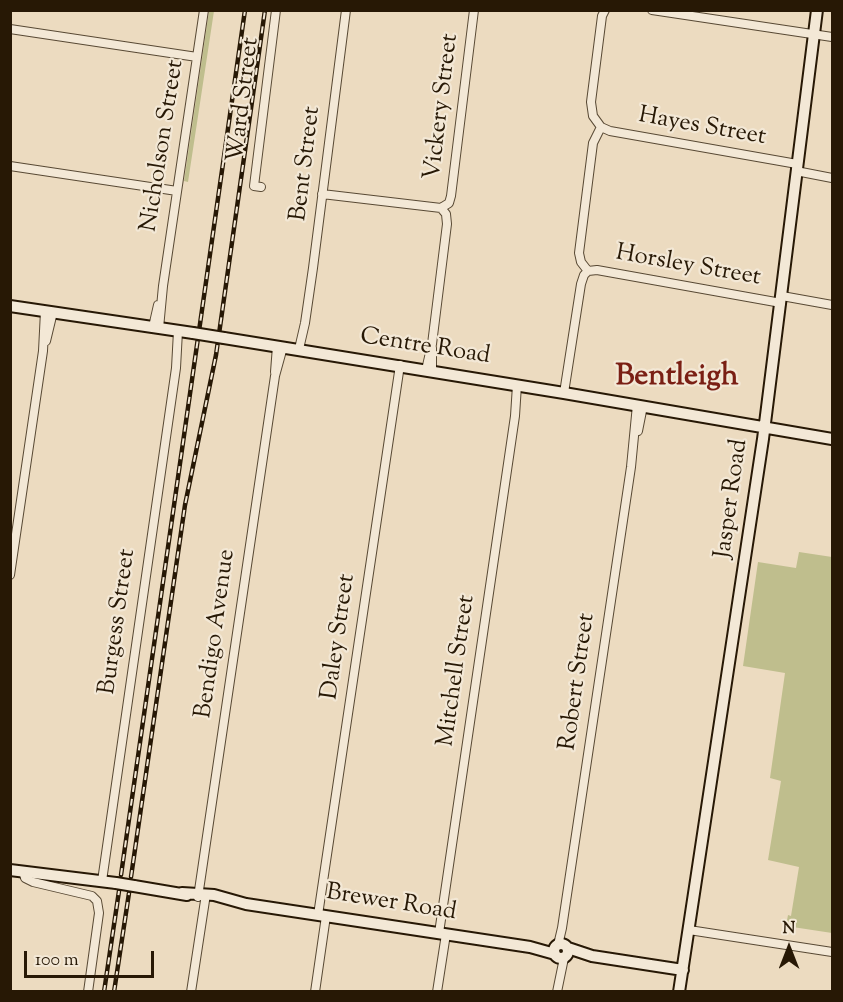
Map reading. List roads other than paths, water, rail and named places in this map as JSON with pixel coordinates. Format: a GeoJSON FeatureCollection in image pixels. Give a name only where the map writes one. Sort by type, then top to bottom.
{"type":"FeatureCollection","features":[{"type":"Feature","properties":{"kind":"main road","name":"Jasper Road"},"geometry":{"type":"LineString","coordinates":[[679,992],[765,427],[818,10]]}},
{"type":"Feature","properties":{"kind":"main road","name":"Centre Road"},"geometry":{"type":"LineString","coordinates":[[10,306],[400,365],[832,439]]}},
{"type":"Feature","properties":{"kind":"main road","name":"Brewer Road"},"geometry":{"type":"LineString","coordinates":[[10,870],[116,883],[202,896],[233,904],[322,915],[683,970]]}},
{"type":"Feature","properties":{"kind":"street","name":"Nicholson Street"},"geometry":{"type":"LineString","coordinates":[[156,328],[204,10]]}},
{"type":"Feature","properties":{"kind":"street","name":"Ward Street"},"geometry":{"type":"LineString","coordinates":[[261,187],[254,186],[276,10]]}},
{"type":"Feature","properties":{"kind":"street","name":"Bent Street"},"geometry":{"type":"LineString","coordinates":[[302,350],[346,10]]}},
{"type":"Feature","properties":{"kind":"street","name":"Vickery Street"},"geometry":{"type":"LineString","coordinates":[[429,370],[447,224],[446,214],[441,208],[449,203],[451,196],[474,10]]}},
{"type":"Feature","properties":{"kind":"street"},"geometry":{"type":"LineString","coordinates":[[564,393],[581,284],[588,271],[581,262],[579,253],[594,140],[601,127],[593,116],[591,102],[602,16],[605,10]]}},
{"type":"Feature","properties":{"kind":"street"},"geometry":{"type":"LineString","coordinates":[[652,10],[832,37]]}},
{"type":"Feature","properties":{"kind":"street"},"geometry":{"type":"LineString","coordinates":[[10,29],[197,57]]}},
{"type":"Feature","properties":{"kind":"street","name":"Hayes Street"},"geometry":{"type":"LineString","coordinates":[[601,127],[610,131],[797,168],[832,178]]}},
{"type":"Feature","properties":{"kind":"street"},"geometry":{"type":"LineString","coordinates":[[10,166],[177,190]]}},
{"type":"Feature","properties":{"kind":"street"},"geometry":{"type":"LineString","coordinates":[[322,194],[441,208]]}},
{"type":"Feature","properties":{"kind":"street","name":"Horsley Street"},"geometry":{"type":"LineString","coordinates":[[588,271],[597,270],[782,300],[832,305]]}},
{"type":"Feature","properties":{"kind":"street"},"geometry":{"type":"LineString","coordinates":[[10,575],[49,312]]}},
{"type":"Feature","properties":{"kind":"street","name":"Burgess Street"},"geometry":{"type":"LineString","coordinates":[[102,881],[176,368],[185,332]]}},
{"type":"Feature","properties":{"kind":"street","name":"Bendigo Avenue"},"geometry":{"type":"LineString","coordinates":[[191,992],[202,896],[275,376],[274,363],[280,346]]}},
{"type":"Feature","properties":{"kind":"street","name":"Daley Street"},"geometry":{"type":"LineString","coordinates":[[315,992],[322,915],[400,365]]}},
{"type":"Feature","properties":{"kind":"street","name":"Mitchell Street"},"geometry":{"type":"LineString","coordinates":[[437,992],[442,933],[520,385]]}},
{"type":"Feature","properties":{"kind":"street","name":"Robert Street"},"geometry":{"type":"LineString","coordinates":[[557,992],[562,928],[640,406]]}},
{"type":"Feature","properties":{"kind":"street"},"geometry":{"type":"LineString","coordinates":[[23,871],[25,878],[33,882],[88,895],[97,901],[99,913],[88,992]]}},
{"type":"Feature","properties":{"kind":"street"},"geometry":{"type":"LineString","coordinates":[[689,930],[832,952]]}},
{"type":"Feature","properties":{"kind":"railway"},"geometry":{"type":"LineString","coordinates":[[121,875],[245,10]]}},
{"type":"Feature","properties":{"kind":"railway"},"geometry":{"type":"LineString","coordinates":[[131,877],[185,505],[216,355],[265,10]]}},
{"type":"Feature","properties":{"kind":"railway"},"geometry":{"type":"LineString","coordinates":[[104,992],[119,891]]}},
{"type":"Feature","properties":{"kind":"railway"},"geometry":{"type":"LineString","coordinates":[[114,992],[129,893]]}},
{"type":"Feature","properties":{"kind":"district","name":"Bentleigh"},"geometry":{"type":"Point","coordinates":[677,379]}}]}
